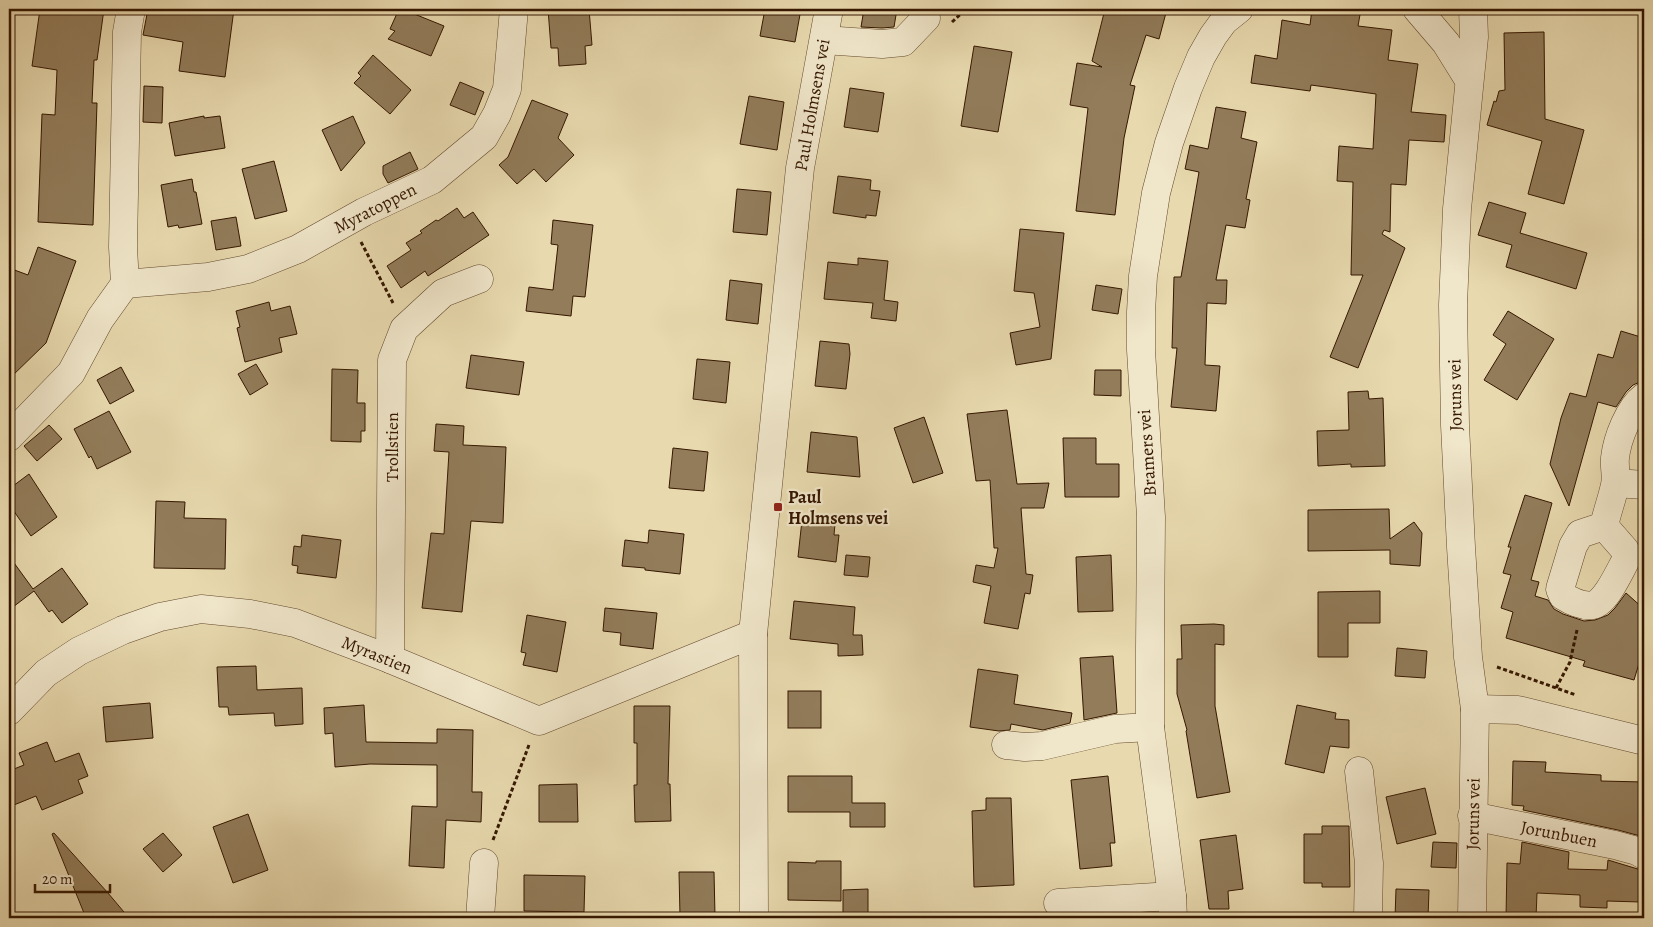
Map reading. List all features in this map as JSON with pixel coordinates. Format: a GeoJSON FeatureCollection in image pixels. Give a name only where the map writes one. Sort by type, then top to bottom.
{"type":"FeatureCollection","features":[{"type":"Feature","properties":{"kind":"street"},"geometry":{"type":"LineString","coordinates":[[9,437],[71,374],[100,319],[125,284],[123,247],[127,32],[132,9]]}},
{"type":"Feature","properties":{"kind":"street","name":"Myratoppen"},"geometry":{"type":"LineString","coordinates":[[125,284],[208,277],[248,269],[298,248],[432,180],[484,137],[497,114],[506,89],[514,9]]}},
{"type":"Feature","properties":{"kind":"street","name":"Paul Holmsens vei"},"geometry":{"type":"LineString","coordinates":[[754,918],[753,634],[800,168],[829,9]]}},
{"type":"Feature","properties":{"kind":"street","name":"Bramers vei"},"geometry":{"type":"LineString","coordinates":[[1173,907],[1150,727],[1152,517],[1141,350],[1144,268],[1156,193],[1169,143],[1188,88],[1201,57],[1213,36],[1224,21],[1239,9]]}},
{"type":"Feature","properties":{"kind":"street"},"geometry":{"type":"LineString","coordinates":[[1417,9],[1446,43],[1469,80]]}},
{"type":"Feature","properties":{"kind":"street","name":"Joruns vei"},"geometry":{"type":"LineString","coordinates":[[1472,918],[1475,709],[1468,658],[1456,434],[1453,305],[1457,209],[1474,37],[1473,9]]}},
{"type":"Feature","properties":{"kind":"street"},"geometry":{"type":"LineString","coordinates":[[824,40],[882,44],[903,42],[926,18]]}},
{"type":"Feature","properties":{"kind":"street","name":"Trollstien"},"geometry":{"type":"LineString","coordinates":[[390,659],[392,360],[404,329],[443,293],[479,279]]}},
{"type":"Feature","properties":{"kind":"street"},"geometry":{"type":"LineString","coordinates":[[1604,526],[1607,509],[1616,483],[1615,458],[1618,442],[1636,420],[1634,406],[1644,397]]}},
{"type":"Feature","properties":{"kind":"street"},"geometry":{"type":"LineString","coordinates":[[1616,483],[1644,485]]}},
{"type":"Feature","properties":{"kind":"street"},"geometry":{"type":"LineString","coordinates":[[1604,526],[1625,550],[1627,558],[1602,600],[1594,605],[1582,605],[1562,596],[1560,589],[1573,546],[1580,534],[1604,526]]}},
{"type":"Feature","properties":{"kind":"street","name":"Myrastien"},"geometry":{"type":"LineString","coordinates":[[9,711],[46,674],[79,651],[124,630],[160,617],[201,609],[250,614],[295,623],[390,659],[538,721]]}},
{"type":"Feature","properties":{"kind":"street"},"geometry":{"type":"LineString","coordinates":[[538,721],[753,634]]}},
{"type":"Feature","properties":{"kind":"street"},"geometry":{"type":"LineString","coordinates":[[1475,709],[1518,710],[1641,733]]}},
{"type":"Feature","properties":{"kind":"street"},"geometry":{"type":"LineString","coordinates":[[1006,745],[1042,746],[1115,729],[1150,727]]}},
{"type":"Feature","properties":{"kind":"street"},"geometry":{"type":"LineString","coordinates":[[1359,771],[1369,863],[1368,918]]}},
{"type":"Feature","properties":{"kind":"street","name":"Jorunbuen"},"geometry":{"type":"LineString","coordinates":[[1472,816],[1615,845],[1644,855]]}},
{"type":"Feature","properties":{"kind":"street"},"geometry":{"type":"LineString","coordinates":[[480,918],[484,863]]}},
{"type":"Feature","properties":{"kind":"street"},"geometry":{"type":"LineString","coordinates":[[1058,903],[1173,907]]}},
{"type":"Feature","properties":{"kind":"path"},"geometry":{"type":"LineString","coordinates":[[350,220],[388,292],[404,329]]}},
{"type":"Feature","properties":{"kind":"path"},"geometry":{"type":"LineString","coordinates":[[1556,688],[1570,662],[1582,605]]}},
{"type":"Feature","properties":{"kind":"path"},"geometry":{"type":"LineString","coordinates":[[1468,658],[1582,697]]}},
{"type":"Feature","properties":{"kind":"path"},"geometry":{"type":"LineString","coordinates":[[484,863],[538,721]]}},
{"type":"Feature","properties":{"kind":"building"},"geometry":{"type":"Polygon","coordinates":[[[40,9],[104,9],[97,60],[94,60],[92,103],[97,103],[93,225],[38,222],[42,114],[55,115],[57,70],[32,66],[40,9]]]}},
{"type":"Feature","properties":{"kind":"building"},"geometry":{"type":"Polygon","coordinates":[[[148,9],[234,9],[225,77],[179,71],[183,42],[143,35],[148,9]]]}},
{"type":"Feature","properties":{"kind":"building"},"geometry":{"type":"Polygon","coordinates":[[[399,9],[444,26],[431,56],[388,39],[395,31],[390,29],[399,9]]]}},
{"type":"Feature","properties":{"kind":"building"},"geometry":{"type":"Polygon","coordinates":[[[548,9],[589,9],[592,45],[585,46],[586,64],[559,66],[558,48],[551,48],[548,9]]]}},
{"type":"Feature","properties":{"kind":"building"},"geometry":{"type":"Polygon","coordinates":[[[765,9],[801,9],[795,42],[760,36],[765,9]]]}},
{"type":"Feature","properties":{"kind":"building"},"geometry":{"type":"Polygon","coordinates":[[[864,9],[897,9],[894,27],[861,27],[864,9]]]}},
{"type":"Feature","properties":{"kind":"building"},"geometry":{"type":"Polygon","coordinates":[[[1105,9],[1167,9],[1159,39],[1146,35],[1130,85],[1135,86],[1124,138],[1115,215],[1076,211],[1088,108],[1070,105],[1077,63],[1102,67],[1092,61],[1105,9]]]}},
{"type":"Feature","properties":{"kind":"building"},"geometry":{"type":"Polygon","coordinates":[[[1312,9],[1361,9],[1358,26],[1392,30],[1388,60],[1418,64],[1411,112],[1446,115],[1444,142],[1409,140],[1406,185],[1391,184],[1390,232],[1384,230],[1382,234],[1405,248],[1358,368],[1330,357],[1363,275],[1351,275],[1353,182],[1337,181],[1339,146],[1373,149],[1376,94],[1311,85],[1310,91],[1251,83],[1255,55],[1277,59],[1282,20],[1310,25],[1312,9]]]}},
{"type":"Feature","properties":{"kind":"building"},"geometry":{"type":"Polygon","coordinates":[[[1544,32],[1545,119],[1584,130],[1564,204],[1528,194],[1542,141],[1487,125],[1499,91],[1505,90],[1504,33],[1544,32]]]}},
{"type":"Feature","properties":{"kind":"building"},"geometry":{"type":"Polygon","coordinates":[[[974,46],[1012,52],[998,132],[961,126],[974,46]]]}},
{"type":"Feature","properties":{"kind":"building"},"geometry":{"type":"Polygon","coordinates":[[[373,55],[411,90],[390,114],[354,83],[361,76],[358,73],[373,55]]]}},
{"type":"Feature","properties":{"kind":"building"},"geometry":{"type":"Polygon","coordinates":[[[460,82],[484,92],[475,115],[450,105],[460,82]]]}},
{"type":"Feature","properties":{"kind":"building"},"geometry":{"type":"Polygon","coordinates":[[[144,86],[163,87],[162,123],[143,122],[144,86]]]}},
{"type":"Feature","properties":{"kind":"building"},"geometry":{"type":"Polygon","coordinates":[[[850,88],[884,93],[878,132],[844,127],[850,88]]]}},
{"type":"Feature","properties":{"kind":"building"},"geometry":{"type":"Polygon","coordinates":[[[749,96],[784,102],[777,150],[740,144],[749,96]]]}},
{"type":"Feature","properties":{"kind":"building"},"geometry":{"type":"Polygon","coordinates":[[[532,100],[568,114],[558,138],[574,155],[546,182],[534,169],[517,184],[499,165],[508,157],[532,100]]]}},
{"type":"Feature","properties":{"kind":"building"},"geometry":{"type":"Polygon","coordinates":[[[1216,107],[1246,112],[1241,138],[1257,142],[1246,199],[1250,200],[1245,228],[1226,225],[1216,280],[1227,280],[1226,304],[1207,303],[1205,365],[1220,366],[1216,411],[1171,407],[1177,348],[1172,348],[1174,277],[1181,277],[1199,172],[1185,169],[1190,145],[1208,149],[1216,107]]]}},
{"type":"Feature","properties":{"kind":"building"},"geometry":{"type":"Polygon","coordinates":[[[204,116],[204,118],[220,116],[225,148],[175,156],[169,123],[204,116]]]}},
{"type":"Feature","properties":{"kind":"building"},"geometry":{"type":"Polygon","coordinates":[[[353,116],[365,143],[341,171],[322,130],[353,116]]]}},
{"type":"Feature","properties":{"kind":"building"},"geometry":{"type":"Polygon","coordinates":[[[410,152],[418,169],[388,183],[383,174],[383,166],[410,152]]]}},
{"type":"Feature","properties":{"kind":"building"},"geometry":{"type":"Polygon","coordinates":[[[274,161],[287,211],[255,219],[242,169],[274,161]]]}},
{"type":"Feature","properties":{"kind":"building"},"geometry":{"type":"Polygon","coordinates":[[[838,176],[871,180],[870,190],[880,191],[876,216],[866,215],[866,218],[833,213],[838,176]]]}},
{"type":"Feature","properties":{"kind":"building"},"geometry":{"type":"Polygon","coordinates":[[[192,179],[202,224],[179,228],[178,225],[168,227],[161,185],[192,179]]]}},
{"type":"Feature","properties":{"kind":"building"},"geometry":{"type":"Polygon","coordinates":[[[737,189],[771,192],[767,235],[733,232],[737,189]]]}},
{"type":"Feature","properties":{"kind":"building"},"geometry":{"type":"Polygon","coordinates":[[[1489,202],[1526,213],[1520,233],[1587,253],[1576,289],[1506,267],[1512,245],[1478,235],[1489,202]]]}},
{"type":"Feature","properties":{"kind":"building"},"geometry":{"type":"Polygon","coordinates":[[[457,208],[464,218],[473,212],[489,235],[428,276],[425,271],[401,288],[387,266],[411,250],[406,243],[422,233],[420,231],[457,208]]]}},
{"type":"Feature","properties":{"kind":"building"},"geometry":{"type":"Polygon","coordinates":[[[236,217],[241,246],[216,250],[211,221],[236,217]]]}},
{"type":"Feature","properties":{"kind":"building"},"geometry":{"type":"Polygon","coordinates":[[[553,220],[593,225],[585,297],[573,296],[571,316],[526,311],[529,287],[553,290],[558,245],[551,244],[553,220]]]}},
{"type":"Feature","properties":{"kind":"building"},"geometry":{"type":"Polygon","coordinates":[[[1020,229],[1064,233],[1051,359],[1016,365],[1010,333],[1040,327],[1034,293],[1014,291],[1020,229]]]}},
{"type":"Feature","properties":{"kind":"building"},"geometry":{"type":"Polygon","coordinates":[[[38,247],[76,261],[46,343],[9,379],[9,268],[28,275],[38,247]]]}},
{"type":"Feature","properties":{"kind":"building"},"geometry":{"type":"Polygon","coordinates":[[[858,258],[888,261],[884,300],[898,302],[896,321],[871,318],[873,303],[824,299],[828,262],[858,265],[858,258]]]}},
{"type":"Feature","properties":{"kind":"building"},"geometry":{"type":"Polygon","coordinates":[[[730,280],[762,284],[758,324],[726,320],[730,280]]]}},
{"type":"Feature","properties":{"kind":"building"},"geometry":{"type":"Polygon","coordinates":[[[1096,285],[1122,289],[1118,314],[1092,310],[1096,285]]]}},
{"type":"Feature","properties":{"kind":"building"},"geometry":{"type":"Polygon","coordinates":[[[269,302],[271,311],[290,306],[297,334],[279,338],[282,352],[245,362],[237,328],[240,327],[236,311],[269,302]]]}},
{"type":"Feature","properties":{"kind":"building"},"geometry":{"type":"Polygon","coordinates":[[[1508,311],[1554,339],[1517,400],[1484,380],[1506,344],[1493,335],[1508,311]]]}},
{"type":"Feature","properties":{"kind":"building"},"geometry":{"type":"Polygon","coordinates":[[[1621,331],[1644,338],[1644,382],[1633,385],[1616,407],[1598,402],[1569,506],[1550,464],[1561,418],[1570,393],[1586,397],[1598,354],[1613,358],[1621,331]]]}},
{"type":"Feature","properties":{"kind":"building"},"geometry":{"type":"Polygon","coordinates":[[[820,341],[849,344],[850,354],[846,389],[815,386],[820,341]]]}},
{"type":"Feature","properties":{"kind":"building"},"geometry":{"type":"Polygon","coordinates":[[[471,355],[524,362],[519,395],[466,388],[471,355]]]}},
{"type":"Feature","properties":{"kind":"building"},"geometry":{"type":"Polygon","coordinates":[[[697,359],[730,362],[726,403],[693,399],[697,359]]]}},
{"type":"Feature","properties":{"kind":"building"},"geometry":{"type":"Polygon","coordinates":[[[256,364],[268,384],[250,395],[238,374],[256,364]]]}},
{"type":"Feature","properties":{"kind":"building"},"geometry":{"type":"Polygon","coordinates":[[[121,367],[134,391],[110,404],[97,380],[121,367]]]}},
{"type":"Feature","properties":{"kind":"building"},"geometry":{"type":"Polygon","coordinates":[[[332,369],[358,370],[357,403],[365,403],[365,431],[361,431],[361,442],[331,441],[332,369]]]}},
{"type":"Feature","properties":{"kind":"building"},"geometry":{"type":"Polygon","coordinates":[[[1095,370],[1121,370],[1121,396],[1094,395],[1095,370]]]}},
{"type":"Feature","properties":{"kind":"building"},"geometry":{"type":"Polygon","coordinates":[[[1368,391],[1369,399],[1383,398],[1385,466],[1351,467],[1351,464],[1318,466],[1317,431],[1349,430],[1348,392],[1368,391]]]}},
{"type":"Feature","properties":{"kind":"building"},"geometry":{"type":"Polygon","coordinates":[[[1007,410],[1017,484],[1049,483],[1044,508],[1021,508],[1026,574],[1033,575],[1030,594],[1025,593],[1018,629],[984,623],[991,586],[973,582],[976,565],[994,568],[998,548],[994,548],[990,480],[976,481],[967,414],[1007,410]]]}},
{"type":"Feature","properties":{"kind":"building"},"geometry":{"type":"Polygon","coordinates":[[[109,411],[131,452],[97,469],[74,429],[109,411]]]}},
{"type":"Feature","properties":{"kind":"building"},"geometry":{"type":"Polygon","coordinates":[[[924,417],[943,473],[913,483],[894,428],[924,417]]]}},
{"type":"Feature","properties":{"kind":"building"},"geometry":{"type":"Polygon","coordinates":[[[436,424],[464,426],[463,445],[506,447],[503,523],[471,521],[462,612],[422,608],[431,533],[444,534],[449,452],[434,451],[436,424]]]}},
{"type":"Feature","properties":{"kind":"building"},"geometry":{"type":"Polygon","coordinates":[[[49,425],[62,439],[37,461],[24,446],[49,425]]]}},
{"type":"Feature","properties":{"kind":"building"},"geometry":{"type":"Polygon","coordinates":[[[811,432],[857,437],[860,477],[807,472],[811,432]]]}},
{"type":"Feature","properties":{"kind":"building"},"geometry":{"type":"Polygon","coordinates":[[[1063,438],[1096,438],[1096,464],[1119,464],[1119,497],[1065,497],[1063,438]]]}},
{"type":"Feature","properties":{"kind":"building"},"geometry":{"type":"Polygon","coordinates":[[[673,448],[708,452],[704,491],[669,488],[673,448]]]}},
{"type":"Feature","properties":{"kind":"building"},"geometry":{"type":"Polygon","coordinates":[[[29,474],[57,517],[31,536],[9,504],[9,489],[29,474]]]}},
{"type":"Feature","properties":{"kind":"building"},"geometry":{"type":"Polygon","coordinates":[[[1525,495],[1552,503],[1531,580],[1539,582],[1535,596],[1548,600],[1554,609],[1563,614],[1584,621],[1595,620],[1608,615],[1626,593],[1644,609],[1644,647],[1634,680],[1583,666],[1585,661],[1506,638],[1513,612],[1501,608],[1511,575],[1503,573],[1511,547],[1508,547],[1525,495]]]}},
{"type":"Feature","properties":{"kind":"building"},"geometry":{"type":"Polygon","coordinates":[[[156,501],[185,502],[184,518],[226,519],[225,569],[154,568],[156,501]]]}},
{"type":"Feature","properties":{"kind":"building"},"geometry":{"type":"Polygon","coordinates":[[[1389,509],[1390,539],[1414,522],[1422,533],[1420,566],[1390,564],[1390,550],[1308,551],[1308,510],[1389,509]]]}},
{"type":"Feature","properties":{"kind":"building"},"geometry":{"type":"Polygon","coordinates":[[[802,520],[835,524],[834,535],[839,535],[836,562],[798,557],[802,520]]]}},
{"type":"Feature","properties":{"kind":"building"},"geometry":{"type":"Polygon","coordinates":[[[649,530],[684,534],[680,574],[622,566],[625,540],[648,543],[649,530]]]}},
{"type":"Feature","properties":{"kind":"building"},"geometry":{"type":"Polygon","coordinates":[[[302,535],[341,540],[336,578],[297,573],[298,566],[292,565],[294,546],[301,547],[302,535]]]}},
{"type":"Feature","properties":{"kind":"building"},"geometry":{"type":"Polygon","coordinates":[[[846,555],[870,557],[868,577],[844,575],[846,555]]]}},
{"type":"Feature","properties":{"kind":"building"},"geometry":{"type":"Polygon","coordinates":[[[1111,555],[1113,611],[1078,612],[1076,557],[1111,555]]]}},
{"type":"Feature","properties":{"kind":"building"},"geometry":{"type":"Polygon","coordinates":[[[9,556],[33,589],[62,568],[88,604],[62,623],[52,610],[49,612],[34,591],[9,610],[9,556]]]}},
{"type":"Feature","properties":{"kind":"building"},"geometry":{"type":"Polygon","coordinates":[[[1380,591],[1380,623],[1348,623],[1348,657],[1318,657],[1318,592],[1380,591]]]}},
{"type":"Feature","properties":{"kind":"building"},"geometry":{"type":"Polygon","coordinates":[[[794,601],[855,607],[853,635],[862,635],[863,655],[838,656],[838,644],[790,639],[794,601]]]}},
{"type":"Feature","properties":{"kind":"building"},"geometry":{"type":"Polygon","coordinates":[[[605,608],[657,613],[653,649],[620,645],[621,633],[603,631],[605,608]]]}},
{"type":"Feature","properties":{"kind":"building"},"geometry":{"type":"Polygon","coordinates":[[[527,615],[566,622],[557,672],[523,665],[526,653],[521,652],[527,615]]]}},
{"type":"Feature","properties":{"kind":"building"},"geometry":{"type":"Polygon","coordinates":[[[1181,625],[1224,625],[1224,645],[1215,644],[1215,706],[1230,792],[1197,798],[1187,730],[1177,694],[1177,659],[1182,659],[1181,625]]]}},
{"type":"Feature","properties":{"kind":"building"},"geometry":{"type":"Polygon","coordinates":[[[1397,648],[1427,651],[1425,678],[1395,676],[1397,648]]]}},
{"type":"Feature","properties":{"kind":"building"},"geometry":{"type":"Polygon","coordinates":[[[1113,656],[1117,713],[1084,720],[1080,658],[1113,656]]]}},
{"type":"Feature","properties":{"kind":"building"},"geometry":{"type":"Polygon","coordinates":[[[256,666],[257,690],[302,688],[303,724],[275,726],[274,713],[229,715],[228,707],[219,707],[217,667],[256,666]]]}},
{"type":"Feature","properties":{"kind":"building"},"geometry":{"type":"Polygon","coordinates":[[[978,669],[1018,675],[1014,704],[1072,713],[1070,723],[1043,730],[1011,724],[1010,730],[999,731],[970,727],[978,669]]]}},
{"type":"Feature","properties":{"kind":"building"},"geometry":{"type":"Polygon","coordinates":[[[788,691],[821,691],[821,728],[788,728],[788,691]]]}},
{"type":"Feature","properties":{"kind":"building"},"geometry":{"type":"Polygon","coordinates":[[[150,703],[153,738],[106,742],[103,707],[150,703]]]}},
{"type":"Feature","properties":{"kind":"building"},"geometry":{"type":"Polygon","coordinates":[[[364,705],[366,742],[437,743],[437,729],[473,730],[472,792],[482,792],[481,822],[446,820],[444,868],[409,866],[412,806],[437,807],[437,765],[370,764],[335,767],[333,733],[325,734],[324,708],[364,705]]]}},
{"type":"Feature","properties":{"kind":"building"},"geometry":{"type":"Polygon","coordinates":[[[1297,705],[1336,713],[1335,719],[1349,720],[1349,748],[1330,746],[1324,773],[1285,764],[1297,705]]]}},
{"type":"Feature","properties":{"kind":"building"},"geometry":{"type":"Polygon","coordinates":[[[634,706],[670,706],[668,784],[670,784],[671,821],[635,822],[634,785],[637,785],[637,743],[634,743],[634,706]]]}},
{"type":"Feature","properties":{"kind":"building"},"geometry":{"type":"Polygon","coordinates":[[[47,742],[55,762],[79,753],[88,776],[78,780],[83,793],[42,810],[36,796],[9,807],[9,771],[24,765],[19,753],[47,742]]]}},
{"type":"Feature","properties":{"kind":"building"},"geometry":{"type":"Polygon","coordinates":[[[1513,761],[1546,762],[1545,772],[1601,775],[1601,781],[1644,782],[1644,837],[1523,810],[1524,806],[1512,805],[1513,761]]]}},
{"type":"Feature","properties":{"kind":"building"},"geometry":{"type":"Polygon","coordinates":[[[788,776],[852,776],[852,803],[885,803],[885,827],[850,827],[850,812],[788,812],[788,776]]]}},
{"type":"Feature","properties":{"kind":"building"},"geometry":{"type":"Polygon","coordinates":[[[1108,776],[1115,843],[1110,843],[1112,866],[1080,869],[1071,780],[1108,776]]]}},
{"type":"Feature","properties":{"kind":"building"},"geometry":{"type":"Polygon","coordinates":[[[577,784],[578,822],[539,822],[539,785],[577,784]]]}},
{"type":"Feature","properties":{"kind":"building"},"geometry":{"type":"Polygon","coordinates":[[[1425,788],[1436,834],[1397,844],[1386,797],[1425,788]]]}},
{"type":"Feature","properties":{"kind":"building"},"geometry":{"type":"Polygon","coordinates":[[[986,798],[1011,798],[1014,885],[974,887],[972,811],[986,810],[986,798]]]}},
{"type":"Feature","properties":{"kind":"building"},"geometry":{"type":"Polygon","coordinates":[[[248,814],[268,870],[233,883],[213,827],[248,814]]]}},
{"type":"Feature","properties":{"kind":"building"},"geometry":{"type":"Polygon","coordinates":[[[1322,826],[1349,826],[1350,887],[1322,887],[1322,883],[1304,883],[1304,834],[1322,834],[1322,826]]]}},
{"type":"Feature","properties":{"kind":"building"},"geometry":{"type":"Polygon","coordinates":[[[54,833],[129,918],[86,918],[52,834],[54,833]]]}},
{"type":"Feature","properties":{"kind":"building"},"geometry":{"type":"Polygon","coordinates":[[[163,833],[182,855],[163,872],[143,849],[163,833]]]}},
{"type":"Feature","properties":{"kind":"building"},"geometry":{"type":"Polygon","coordinates":[[[1236,835],[1243,889],[1228,891],[1229,909],[1209,909],[1200,840],[1236,835]]]}},
{"type":"Feature","properties":{"kind":"building"},"geometry":{"type":"Polygon","coordinates":[[[1433,842],[1457,843],[1456,868],[1431,867],[1433,842]]]}},
{"type":"Feature","properties":{"kind":"building"},"geometry":{"type":"Polygon","coordinates":[[[1522,842],[1569,852],[1568,869],[1607,870],[1608,860],[1641,870],[1640,902],[1607,901],[1607,908],[1580,907],[1580,895],[1537,893],[1536,918],[1506,918],[1507,863],[1520,864],[1522,842]]]}},
{"type":"Feature","properties":{"kind":"building"},"geometry":{"type":"Polygon","coordinates":[[[816,861],[841,861],[841,901],[788,900],[788,862],[816,863],[816,861]]]}},
{"type":"Feature","properties":{"kind":"building"},"geometry":{"type":"Polygon","coordinates":[[[679,872],[714,872],[715,916],[680,916],[679,872]]]}},
{"type":"Feature","properties":{"kind":"building"},"geometry":{"type":"Polygon","coordinates":[[[524,875],[585,876],[584,912],[524,911],[524,875]]]}},
{"type":"Feature","properties":{"kind":"building"},"geometry":{"type":"Polygon","coordinates":[[[868,889],[868,916],[843,916],[843,890],[868,889]]]}},
{"type":"Feature","properties":{"kind":"building"},"geometry":{"type":"Polygon","coordinates":[[[1396,889],[1429,890],[1428,918],[1395,918],[1396,889]]]}},
{"type":"Feature","properties":{"kind":"place","name":"Paul Holmsens vei"},"geometry":{"type":"Point","coordinates":[778,507]}}]}
